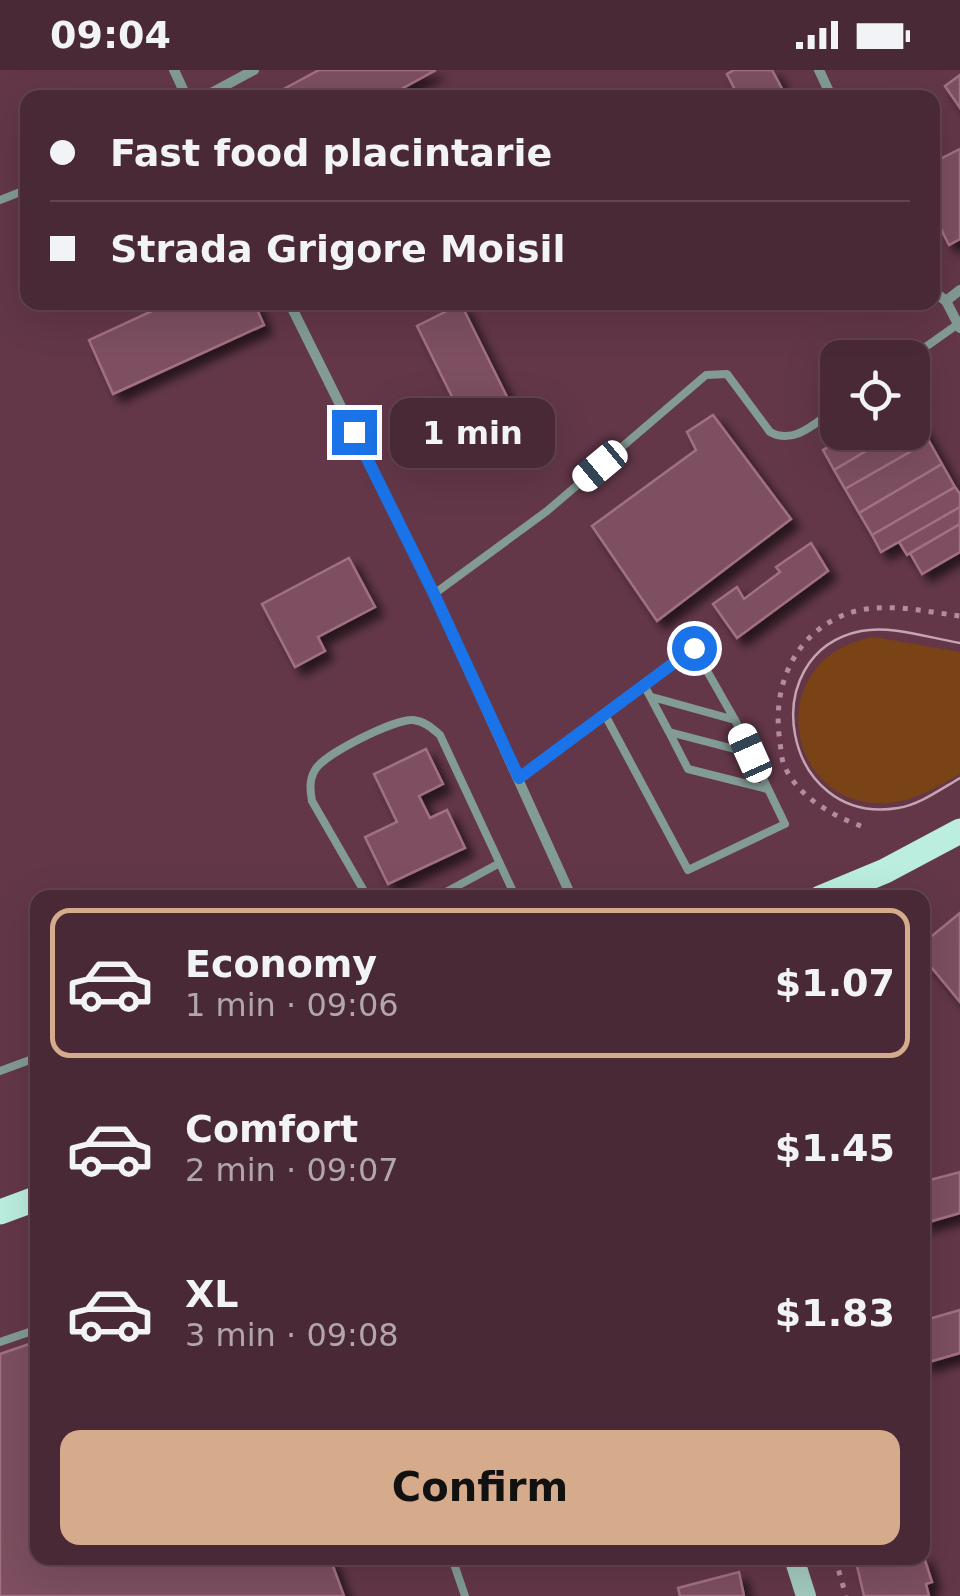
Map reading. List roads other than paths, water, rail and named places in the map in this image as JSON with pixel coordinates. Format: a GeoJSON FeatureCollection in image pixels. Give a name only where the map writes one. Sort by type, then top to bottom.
{"type":"FeatureCollection","features":[{"type":"Feature","properties":{"kind":"main road"},"geometry":{"type":"LineString","coordinates":[[839,890],[960,831]]}},
{"type":"Feature","properties":{"kind":"main road"},"geometry":{"type":"LineString","coordinates":[[0,1212],[30,1201]]}},
{"type":"Feature","properties":{"kind":"main road"},"geometry":{"type":"LineString","coordinates":[[796,1565],[806,1596]]}},
{"type":"Feature","properties":{"kind":"street"},"geometry":{"type":"LineString","coordinates":[[217,90],[254,70]]}},
{"type":"Feature","properties":{"kind":"street"},"geometry":{"type":"LineString","coordinates":[[946,301],[960,290]]}},
{"type":"Feature","properties":{"kind":"street"},"geometry":{"type":"LineString","coordinates":[[940,296],[959,326]]}},
{"type":"Feature","properties":{"kind":"street"},"geometry":{"type":"LineString","coordinates":[[293,310],[434,594],[568,890]]}},
{"type":"Feature","properties":{"kind":"lane"},"geometry":{"type":"LineString","coordinates":[[930,345],[959,326]]}},
{"type":"Feature","properties":{"kind":"lane"},"geometry":{"type":"LineString","coordinates":[[434,594],[546,511],[706,376],[727,374],[770,432],[780,438],[797,435],[820,419]]}},
{"type":"Feature","properties":{"kind":"lane"},"geometry":{"type":"LineString","coordinates":[[519,778],[604,713],[694,648],[785,824],[688,870],[604,713]]}},
{"type":"Feature","properties":{"kind":"lane"},"geometry":{"type":"LineString","coordinates":[[644,685],[688,770],[767,789]]}},
{"type":"Feature","properties":{"kind":"lane"},"geometry":{"type":"LineString","coordinates":[[651,696],[734,720]]}},
{"type":"Feature","properties":{"kind":"lane"},"geometry":{"type":"LineString","coordinates":[[363,890],[312,800],[313,772],[324,758],[395,723],[411,720],[428,724],[440,735],[512,890]]}},
{"type":"Feature","properties":{"kind":"lane"},"geometry":{"type":"LineString","coordinates":[[669,732],[750,753]]}},
{"type":"Feature","properties":{"kind":"lane"},"geometry":{"type":"LineString","coordinates":[[450,890],[498,864]]}},
{"type":"Feature","properties":{"kind":"lane"},"geometry":{"type":"LineString","coordinates":[[0,1071],[30,1060]]}},
{"type":"Feature","properties":{"kind":"lane"},"geometry":{"type":"LineString","coordinates":[[0,1342],[30,1332]]}},
{"type":"Feature","properties":{"kind":"lane"},"geometry":{"type":"LineString","coordinates":[[454,1565],[464,1596]]}},
{"type":"Feature","properties":{"kind":"tram line"},"geometry":{"type":"LineString","coordinates":[[960,643],[898,631],[861,631],[827,646],[804,671],[794,702],[795,735],[807,766],[828,791],[859,807],[906,806],[960,778]]}}]}
